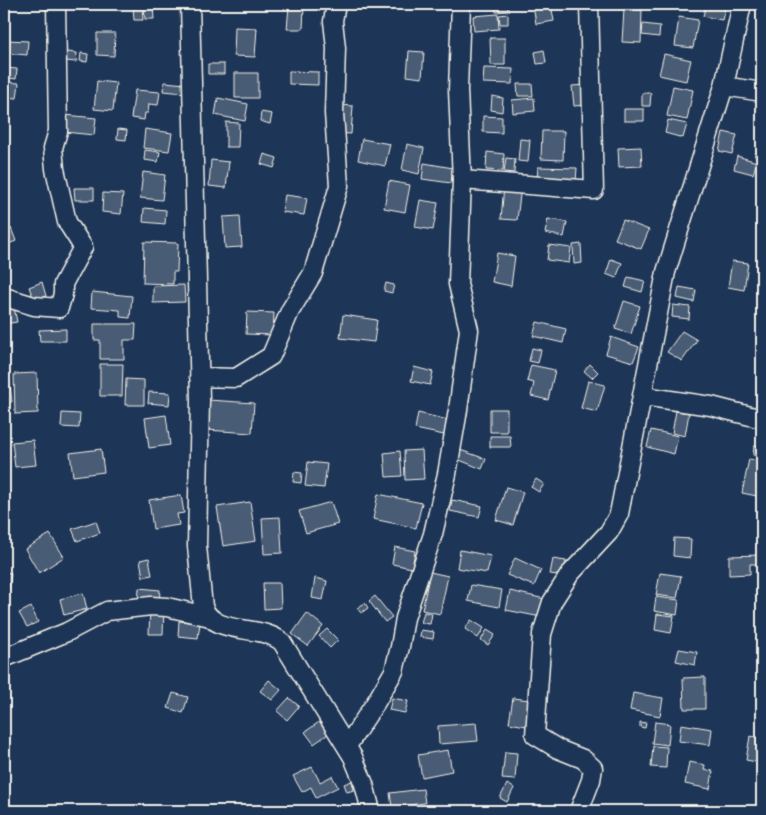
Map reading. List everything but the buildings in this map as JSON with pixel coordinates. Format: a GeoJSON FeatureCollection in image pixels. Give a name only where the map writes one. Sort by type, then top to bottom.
{"type":"FeatureCollection","features":[{"type":"Feature","properties":{"kind":"street"},"geometry":{"type":"LineString","coordinates":[[4,299],[8,298],[34,306],[59,308],[64,294],[63,284],[83,247],[67,222],[53,148],[58,131],[56,4]]}},
{"type":"Feature","properties":{"kind":"street"},"geometry":{"type":"LineString","coordinates":[[190,4],[199,377],[197,546],[202,607],[206,616]]}},
{"type":"Feature","properties":{"kind":"street"},"geometry":{"type":"LineString","coordinates":[[199,377],[236,378],[271,356],[290,310],[313,273],[339,186],[334,113],[336,48],[334,21],[336,4]]}},
{"type":"Feature","properties":{"kind":"street"},"geometry":{"type":"LineString","coordinates":[[347,746],[394,671],[405,618],[433,534],[447,474],[469,330],[458,284],[462,180],[458,90],[461,4]]}},
{"type":"Feature","properties":{"kind":"street"},"geometry":{"type":"LineString","coordinates":[[462,180],[594,190],[589,4]]}},
{"type":"Feature","properties":{"kind":"street"},"geometry":{"type":"LineString","coordinates":[[579,811],[591,780],[593,768],[583,759],[558,749],[534,735],[542,634],[556,595],[570,574],[609,532],[619,514],[666,272],[724,86],[742,4]]}},
{"type":"Feature","properties":{"kind":"street"},"geometry":{"type":"LineString","coordinates":[[724,86],[762,92]]}},
{"type":"Feature","properties":{"kind":"street"},"geometry":{"type":"LineString","coordinates":[[642,396],[711,406],[762,419]]}},
{"type":"Feature","properties":{"kind":"street"},"geometry":{"type":"LineString","coordinates":[[4,658],[67,632],[108,611],[151,606],[167,607],[206,616],[224,625],[266,633],[282,642],[347,746],[364,784],[371,811]]}}]}
